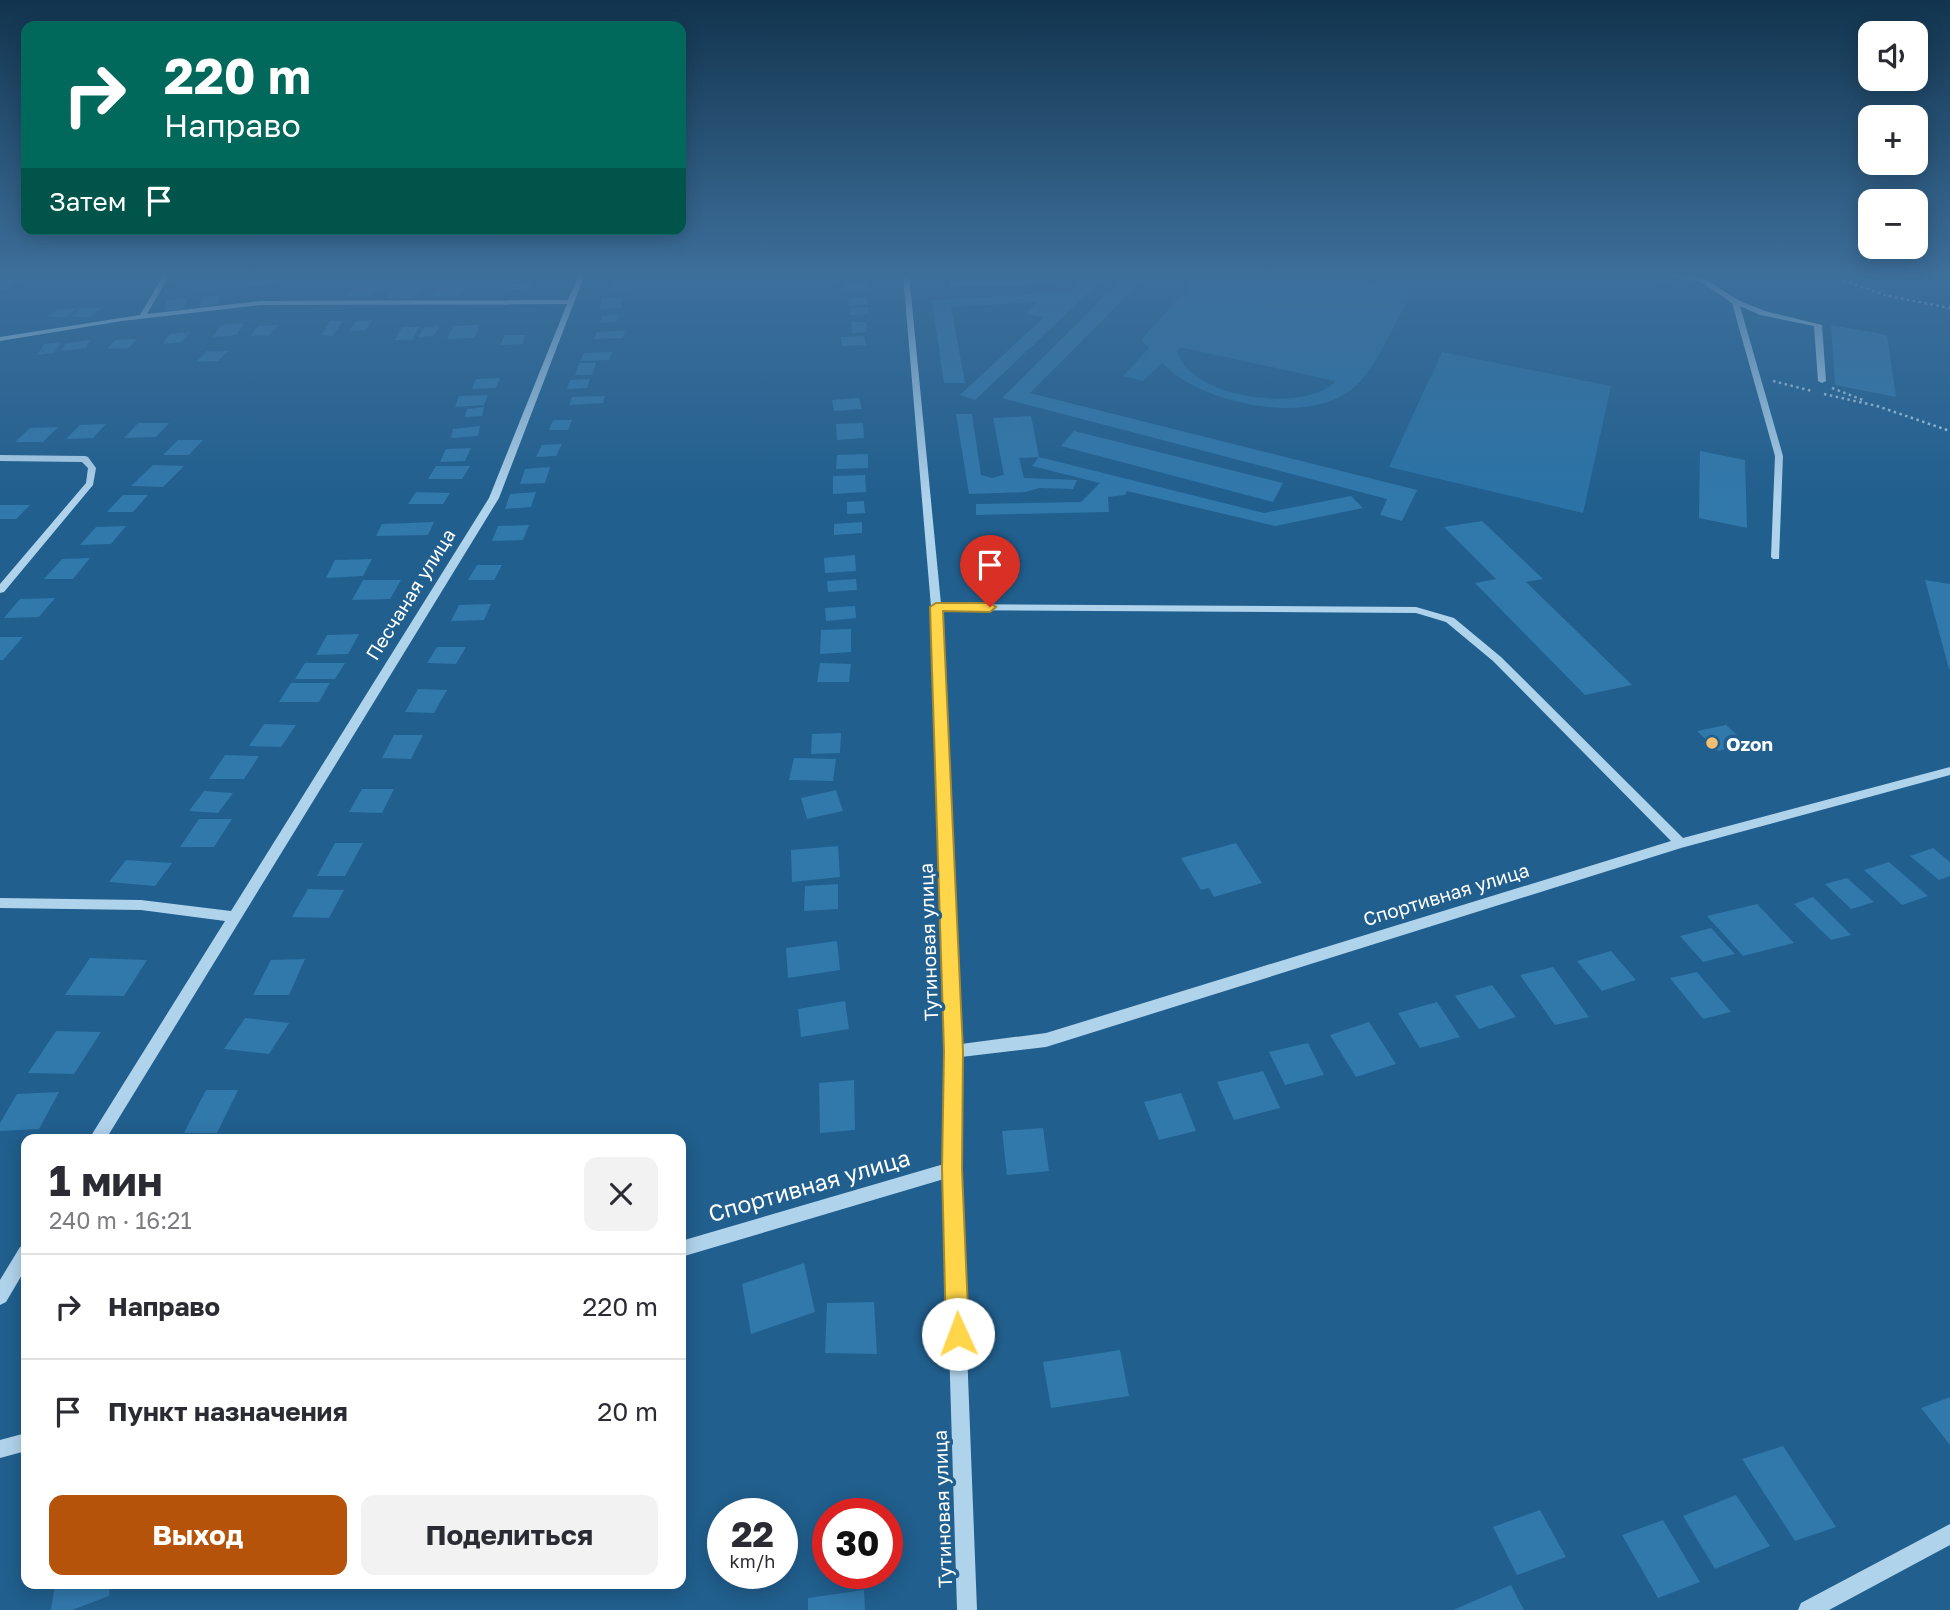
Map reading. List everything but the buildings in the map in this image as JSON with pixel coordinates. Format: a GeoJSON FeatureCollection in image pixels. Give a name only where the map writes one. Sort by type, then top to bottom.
{"type":"FeatureCollection","features":[{"type":"Feature","properties":{"kind":"street","name":"Песчаная улица"},"geometry":{"type":"LineString","coordinates":[[100,1134],[494,498],[553,349]]}},
{"type":"Feature","properties":{"kind":"street","name":"Тутиновая улица"},"geometry":{"type":"LineString","coordinates":[[913,349],[936,607],[954,1051],[952,1169],[967,1610]]}},
{"type":"Feature","properties":{"kind":"street"},"geometry":{"type":"LineString","coordinates":[[1750,349],[1779,456],[1776,557]]}},
{"type":"Feature","properties":{"kind":"street"},"geometry":{"type":"LineString","coordinates":[[1820,349],[1822,381]]}},
{"type":"Feature","properties":{"kind":"street"},"geometry":{"type":"LineString","coordinates":[[0,458],[85,459],[92,468],[90,483],[0,590]]}},
{"type":"Feature","properties":{"kind":"street"},"geometry":{"type":"LineString","coordinates":[[936,607],[1416,610],[1450,620],[1497,659],[1681,843]]}},
{"type":"Feature","properties":{"kind":"street","name":"Спортивная улица"},"geometry":{"type":"LineString","coordinates":[[954,1051],[1046,1040],[1681,843],[1950,771]]}},
{"type":"Feature","properties":{"kind":"street"},"geometry":{"type":"LineString","coordinates":[[0,903],[141,905],[236,917]]}},
{"type":"Feature","properties":{"kind":"street","name":"Спортивная улица"},"geometry":{"type":"LineString","coordinates":[[686,1248],[952,1169]]}},
{"type":"Feature","properties":{"kind":"street"},"geometry":{"type":"LineString","coordinates":[[0,1296],[21,1262]]}},
{"type":"Feature","properties":{"kind":"street"},"geometry":{"type":"LineString","coordinates":[[0,1449],[21,1443]]}},
{"type":"Feature","properties":{"kind":"street"},"geometry":{"type":"LineString","coordinates":[[1808,1610],[1950,1534]]}},
{"type":"Feature","properties":{"kind":"path"},"geometry":{"type":"LineString","coordinates":[[1759,377],[1877,406]]}},
{"type":"Feature","properties":{"kind":"path"},"geometry":{"type":"LineString","coordinates":[[1822,381],[1830,388],[1950,431]]}},
{"type":"Feature","properties":{"kind":"shaded area"},"geometry":{"type":"Polygon","coordinates":[[[1148,349],[1178,349],[1186,367],[1202,380],[1224,390],[1274,399],[1299,397],[1320,392],[1335,381],[1190,349],[1381,349],[1367,372],[1351,390],[1331,401],[1307,407],[1281,408],[1226,399],[1179,377],[1162,363],[1143,381],[1123,376],[1148,349]]]}},
{"type":"Feature","properties":{"kind":"shaded area"},"geometry":{"type":"Polygon","coordinates":[[[1442,352],[1611,386],[1583,513],[1389,467],[1442,352]]]}},
{"type":"Feature","properties":{"kind":"place","name":"Ozon"},"geometry":{"type":"Point","coordinates":[1712,743]}},
{"type":"Feature","properties":{"kind":"route"},"geometry":{"type":"LineString","coordinates":[[958,1334],[952,1169],[954,1051],[936,607],[990,607]]}}]}
